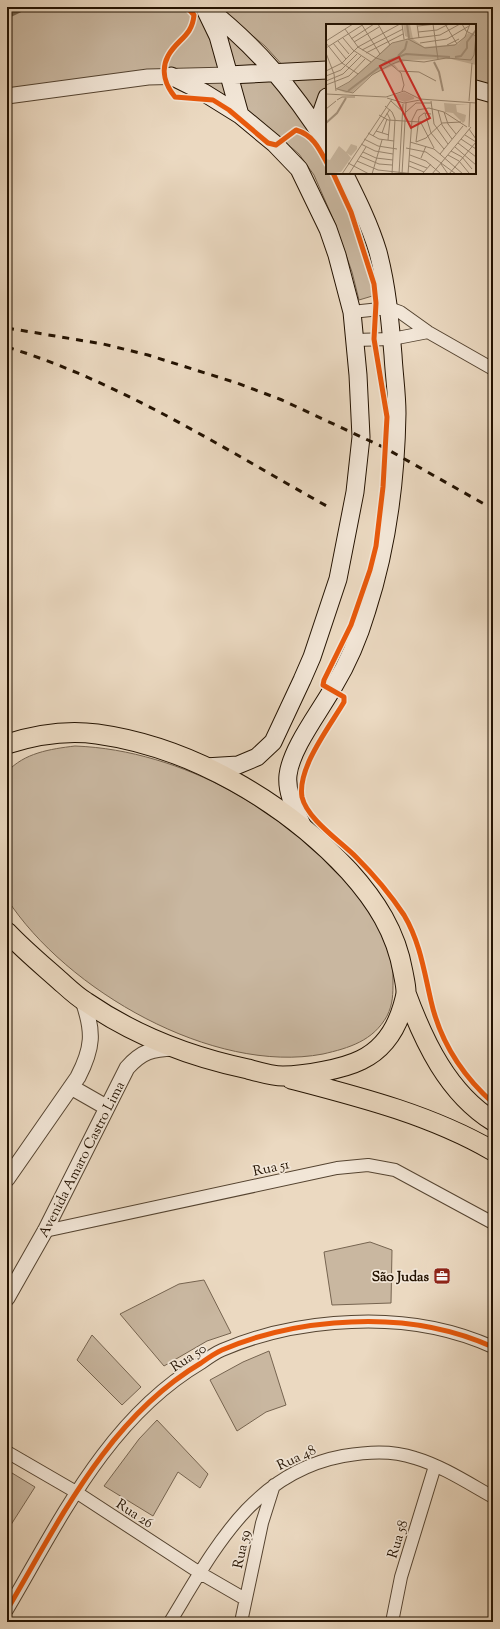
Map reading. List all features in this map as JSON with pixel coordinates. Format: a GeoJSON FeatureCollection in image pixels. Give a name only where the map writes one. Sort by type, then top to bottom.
{"type":"FeatureCollection","features":[{"type":"Feature","properties":{"kind":"main road"},"geometry":{"type":"LineString","coordinates":[[205,7],[234,29],[277,73],[309,115],[324,140]]}},
{"type":"Feature","properties":{"kind":"main road"},"geometry":{"type":"LineString","coordinates":[[205,7],[218,36],[240,115]]}},
{"type":"Feature","properties":{"kind":"main road"},"geometry":{"type":"LineString","coordinates":[[229,75],[326,70]]}},
{"type":"Feature","properties":{"kind":"main road"},"geometry":{"type":"LineString","coordinates":[[171,76],[203,92],[240,115],[275,144],[299,169],[328,229],[338,255],[352,312],[361,437],[355,492],[338,579],[312,657],[273,742],[257,757],[238,766],[205,767]]}},
{"type":"Feature","properties":{"kind":"main road"},"geometry":{"type":"LineString","coordinates":[[476,89],[493,94]]}},
{"type":"Feature","properties":{"kind":"main road"},"geometry":{"type":"LineString","coordinates":[[324,140],[320,117],[326,100]]}},
{"type":"Feature","properties":{"kind":"main road"},"geometry":{"type":"LineString","coordinates":[[303,827],[294,806],[288,784],[288,773],[295,753],[335,685],[357,640],[380,566],[388,517],[397,412],[389,308],[377,252],[361,208],[344,174]]}},
{"type":"Feature","properties":{"kind":"main road"},"geometry":{"type":"LineString","coordinates":[[7,744],[65,733],[94,734],[123,739],[178,756],[205,767],[231,780],[280,810],[303,827],[325,846],[379,907],[392,932],[400,955],[406,993],[419,1028],[434,1057],[462,1095],[481,1114],[493,1121]]}},
{"type":"Feature","properties":{"kind":"main road"},"geometry":{"type":"LineString","coordinates":[[7,932],[22,948],[83,1001],[111,1018],[175,1048],[229,1065],[282,1076],[398,1109],[480,1143],[493,1151]]}},
{"type":"Feature","properties":{"kind":"main road"},"geometry":{"type":"LineString","coordinates":[[282,1076],[346,1066],[369,1056],[385,1044],[394,1031],[406,993]]}},
{"type":"Feature","properties":{"kind":"street"},"geometry":{"type":"LineString","coordinates":[[7,96],[148,77],[229,75]]}},
{"type":"Feature","properties":{"kind":"street"},"geometry":{"type":"LineString","coordinates":[[352,312],[389,308],[400,312],[428,332],[493,369]]}},
{"type":"Feature","properties":{"kind":"street"},"geometry":{"type":"LineString","coordinates":[[354,340],[392,339],[428,332]]}},
{"type":"Feature","properties":{"kind":"street"},"geometry":{"type":"LineString","coordinates":[[7,1179],[71,1087],[87,1061],[90,1046],[90,1020],[83,1001]]}},
{"type":"Feature","properties":{"kind":"street","name":"Avenida Amaro Castro Lima"},"geometry":{"type":"LineString","coordinates":[[7,1298],[45,1231],[106,1107],[127,1068],[137,1057],[150,1050],[175,1048]]}},
{"type":"Feature","properties":{"kind":"street"},"geometry":{"type":"LineString","coordinates":[[71,1087],[106,1107]]}},
{"type":"Feature","properties":{"kind":"street","name":"Rua 51"},"geometry":{"type":"LineString","coordinates":[[45,1231],[337,1168],[368,1164],[395,1170],[493,1223]]}},
{"type":"Feature","properties":{"kind":"street","name":"Rua 50"},"geometry":{"type":"LineString","coordinates":[[7,1610],[76,1492],[121,1430],[150,1400],[183,1373],[222,1350],[267,1335],[314,1325],[357,1321],[402,1323],[440,1328],[493,1347]]}},
{"type":"Feature","properties":{"kind":"street","name":"Rua 26"},"geometry":{"type":"LineString","coordinates":[[7,1452],[76,1492],[200,1573],[245,1599]]}},
{"type":"Feature","properties":{"kind":"street","name":"Rua 48"},"geometry":{"type":"LineString","coordinates":[[170,1622],[200,1573],[238,1518],[274,1484],[293,1472],[321,1460],[367,1452],[391,1453],[414,1457],[435,1466],[493,1497]]}},
{"type":"Feature","properties":{"kind":"street","name":"Rua 58"},"geometry":{"type":"LineString","coordinates":[[392,1622],[401,1577],[435,1466]]}},
{"type":"Feature","properties":{"kind":"street","name":"Rua 59"},"geometry":{"type":"LineString","coordinates":[[241,1622],[262,1523],[274,1484]]}},
{"type":"Feature","properties":{"kind":"shaded area"},"geometry":{"type":"Polygon","coordinates":[[[7,7],[200,7],[277,76],[326,74],[326,128],[323,144],[326,151],[326,174],[338,174],[351,202],[369,247],[377,278],[379,294],[359,300],[352,272],[334,221],[314,175],[299,154],[255,116],[232,104],[164,79],[7,99],[7,7]]]}},
{"type":"Feature","properties":{"kind":"shaded area"},"geometry":{"type":"Polygon","coordinates":[[[218,7],[493,7],[493,89],[476,84],[476,24],[326,24],[326,67],[285,68],[265,46],[218,7]]]}},
{"type":"Feature","properties":{"kind":"shaded area"},"geometry":{"type":"Polygon","coordinates":[[[75,746],[95,747],[135,754],[175,766],[213,782],[231,791],[282,824],[335,870],[358,896],[377,924],[389,952],[393,981],[392,1003],[387,1016],[375,1032],[351,1046],[323,1054],[280,1057],[236,1051],[190,1038],[146,1018],[104,994],[66,965],[33,933],[7,899],[7,772],[21,760],[29,756],[75,746]]]}},
{"type":"Feature","properties":{"kind":"shaded area"},"geometry":{"type":"Polygon","coordinates":[[[370,1242],[392,1250],[391,1303],[332,1305],[324,1252],[370,1242]]]}},
{"type":"Feature","properties":{"kind":"shaded area"},"geometry":{"type":"Polygon","coordinates":[[[204,1280],[231,1333],[207,1341],[164,1366],[120,1314],[179,1284],[204,1280]]]}},
{"type":"Feature","properties":{"kind":"shaded area"},"geometry":{"type":"Polygon","coordinates":[[[92,1335],[141,1387],[122,1405],[77,1360],[92,1335]]]}},
{"type":"Feature","properties":{"kind":"shaded area"},"geometry":{"type":"Polygon","coordinates":[[[269,1351],[286,1405],[266,1412],[237,1431],[210,1380],[243,1362],[269,1351]]]}},
{"type":"Feature","properties":{"kind":"shaded area"},"geometry":{"type":"Polygon","coordinates":[[[157,1420],[208,1474],[200,1488],[178,1472],[153,1516],[104,1486],[139,1439],[157,1420]]]}},
{"type":"Feature","properties":{"kind":"shaded area"},"geometry":{"type":"Polygon","coordinates":[[[12,1473],[35,1487],[7,1531],[7,1482],[12,1473]]]}},
{"type":"Feature","properties":{"kind":"waterway"},"geometry":{"type":"LineString","coordinates":[[7,17],[28,7]]}},
{"type":"Feature","properties":{"kind":"railway"},"geometry":{"type":"LineString","coordinates":[[7,328],[103,344],[148,355],[237,383],[282,400],[385,448],[493,509]]}},
{"type":"Feature","properties":{"kind":"railway"},"geometry":{"type":"LineString","coordinates":[[7,347],[92,379],[133,399],[213,441],[332,509]]}},
{"type":"Feature","properties":{"kind":"cycle path"},"geometry":{"type":"LineString","coordinates":[[187,7],[194,15],[193,22],[187,33],[168,56],[164,67],[165,78],[175,97],[213,100],[229,110],[268,143],[276,145],[296,130],[302,132],[315,143],[326,161]]}},
{"type":"Feature","properties":{"kind":"cycle path"},"geometry":{"type":"LineString","coordinates":[[333,174],[351,212],[374,284],[376,303],[374,339],[387,417],[383,487],[376,546],[370,570],[351,625],[324,680],[323,685],[344,697],[344,702],[323,735],[309,761],[304,773],[302,797],[310,813],[369,871],[404,915],[418,946],[431,1001],[440,1030],[454,1057],[482,1093],[493,1103]]}},
{"type":"Feature","properties":{"kind":"cycle path"},"geometry":{"type":"LineString","coordinates":[[7,1610],[67,1507],[89,1473],[113,1442],[139,1412],[168,1386],[209,1357],[235,1345],[277,1332],[320,1324],[375,1321],[415,1324],[435,1328],[474,1339],[493,1347]]}},
{"type":"Feature","properties":{"kind":"place","name":"São Judas"},"geometry":{"type":"Point","coordinates":[442,1276]}}]}
